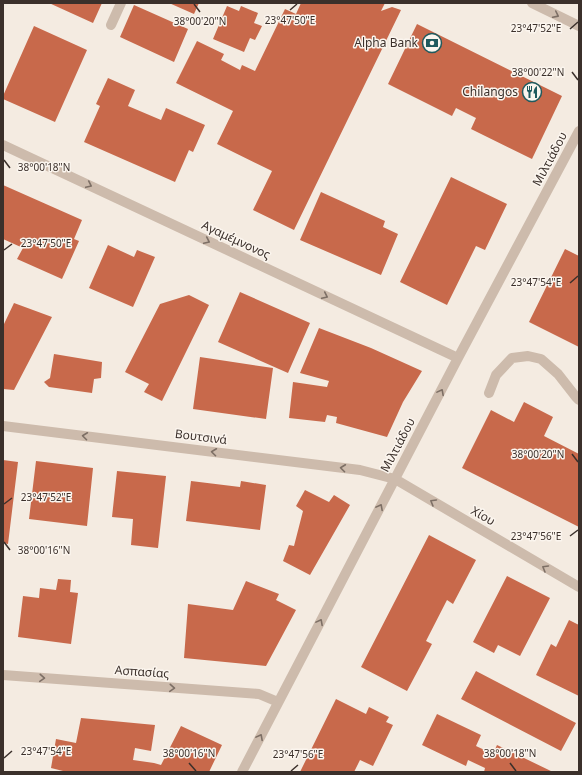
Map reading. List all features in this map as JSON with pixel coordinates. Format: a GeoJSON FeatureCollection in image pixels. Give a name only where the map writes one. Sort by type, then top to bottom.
{"type":"FeatureCollection","features":[{"type":"Feature","properties":{"kind":"street"},"geometry":{"type":"LineString","coordinates":[[111,25],[121,3]]}},
{"type":"Feature","properties":{"kind":"street"},"geometry":{"type":"LineString","coordinates":[[532,3],[579,26]]}},
{"type":"Feature","properties":{"kind":"street","name":"Μιλτιάδου"},"geometry":{"type":"LineString","coordinates":[[242,772],[458,358],[579,131]]}},
{"type":"Feature","properties":{"kind":"street","name":"Αγαμέμνονος"},"geometry":{"type":"LineString","coordinates":[[3,145],[458,358]]}},
{"type":"Feature","properties":{"kind":"street"},"geometry":{"type":"LineString","coordinates":[[489,393],[496,375],[512,358],[528,356],[541,359],[558,374],[579,400]]}},
{"type":"Feature","properties":{"kind":"street","name":"Βουτσινά"},"geometry":{"type":"LineString","coordinates":[[3,426],[360,470],[395,479]]}},
{"type":"Feature","properties":{"kind":"street","name":"Χίου"},"geometry":{"type":"LineString","coordinates":[[395,479],[579,587]]}},
{"type":"Feature","properties":{"kind":"street","name":"Ασπασίας"},"geometry":{"type":"LineString","coordinates":[[3,675],[259,694],[278,702]]}},
{"type":"Feature","properties":{"kind":"building"},"geometry":{"type":"Polygon","coordinates":[[[49,3],[102,3],[93,23],[49,3]]]}},
{"type":"Feature","properties":{"kind":"building"},"geometry":{"type":"Polygon","coordinates":[[[169,3],[199,3],[194,14],[169,3]]]}},
{"type":"Feature","properties":{"kind":"building"},"geometry":{"type":"Polygon","coordinates":[[[301,3],[385,3],[381,11],[392,7],[401,10],[294,230],[253,210],[272,171],[217,144],[233,111],[176,83],[197,41],[224,54],[221,60],[240,70],[242,65],[255,71],[285,9],[296,14],[301,3]]]}},
{"type":"Feature","properties":{"kind":"building"},"geometry":{"type":"Polygon","coordinates":[[[134,5],[188,29],[174,62],[120,37],[134,5]]]}},
{"type":"Feature","properties":{"kind":"building"},"geometry":{"type":"Polygon","coordinates":[[[227,6],[239,11],[241,6],[258,13],[254,23],[262,26],[255,40],[250,38],[244,52],[213,39],[227,6]]]}},
{"type":"Feature","properties":{"kind":"building"},"geometry":{"type":"Polygon","coordinates":[[[417,24],[562,96],[532,159],[471,129],[476,118],[456,108],[452,116],[388,84],[417,24]]]}},
{"type":"Feature","properties":{"kind":"building"},"geometry":{"type":"Polygon","coordinates":[[[34,26],[87,50],[55,122],[3,99],[34,26]]]}},
{"type":"Feature","properties":{"kind":"building"},"geometry":{"type":"Polygon","coordinates":[[[108,78],[135,90],[128,106],[161,120],[166,108],[205,125],[193,152],[189,150],[175,182],[84,142],[100,106],[96,104],[108,78]]]}},
{"type":"Feature","properties":{"kind":"building"},"geometry":{"type":"Polygon","coordinates":[[[451,177],[507,204],[485,250],[476,246],[447,305],[400,282],[451,177]]]}},
{"type":"Feature","properties":{"kind":"building"},"geometry":{"type":"Polygon","coordinates":[[[3,185],[82,220],[74,239],[79,241],[62,279],[17,259],[23,248],[3,239],[3,185]]]}},
{"type":"Feature","properties":{"kind":"building"},"geometry":{"type":"Polygon","coordinates":[[[321,192],[385,221],[383,227],[398,234],[381,275],[300,240],[321,192]]]}},
{"type":"Feature","properties":{"kind":"building"},"geometry":{"type":"Polygon","coordinates":[[[108,245],[134,257],[137,250],[155,257],[133,307],[89,288],[108,245]]]}},
{"type":"Feature","properties":{"kind":"building"},"geometry":{"type":"Polygon","coordinates":[[[565,249],[579,256],[579,347],[529,322],[565,249]]]}},
{"type":"Feature","properties":{"kind":"building"},"geometry":{"type":"Polygon","coordinates":[[[240,292],[310,323],[288,373],[218,342],[240,292]]]}},
{"type":"Feature","properties":{"kind":"building"},"geometry":{"type":"Polygon","coordinates":[[[189,295],[209,305],[162,401],[144,392],[149,384],[125,372],[160,304],[189,295]]]}},
{"type":"Feature","properties":{"kind":"building"},"geometry":{"type":"Polygon","coordinates":[[[14,303],[52,317],[14,390],[3,389],[3,324],[14,303]]]}},
{"type":"Feature","properties":{"kind":"building"},"geometry":{"type":"Polygon","coordinates":[[[319,328],[371,348],[422,371],[403,402],[387,437],[336,423],[337,417],[327,415],[325,422],[289,418],[293,382],[327,387],[329,381],[300,373],[319,328]]]}},
{"type":"Feature","properties":{"kind":"building"},"geometry":{"type":"Polygon","coordinates":[[[54,354],[102,362],[101,378],[94,379],[92,393],[49,387],[44,382],[50,378],[54,354]]]}},
{"type":"Feature","properties":{"kind":"building"},"geometry":{"type":"Polygon","coordinates":[[[200,357],[273,368],[266,419],[193,409],[200,357]]]}},
{"type":"Feature","properties":{"kind":"building"},"geometry":{"type":"Polygon","coordinates":[[[524,402],[553,417],[544,436],[579,454],[579,527],[462,468],[491,410],[514,422],[524,402]]]}},
{"type":"Feature","properties":{"kind":"building"},"geometry":{"type":"Polygon","coordinates":[[[3,460],[18,462],[8,544],[3,543],[3,460]]]}},
{"type":"Feature","properties":{"kind":"building"},"geometry":{"type":"Polygon","coordinates":[[[36,461],[93,468],[87,526],[29,519],[36,461]]]}},
{"type":"Feature","properties":{"kind":"building"},"geometry":{"type":"Polygon","coordinates":[[[117,471],[166,476],[158,548],[131,545],[133,519],[112,517],[117,471]]]}},
{"type":"Feature","properties":{"kind":"building"},"geometry":{"type":"Polygon","coordinates":[[[191,481],[240,487],[241,481],[266,485],[260,530],[186,521],[191,481]]]}},
{"type":"Feature","properties":{"kind":"building"},"geometry":{"type":"Polygon","coordinates":[[[305,490],[329,502],[334,495],[350,505],[310,575],[283,561],[289,545],[294,546],[303,511],[296,506],[305,490]]]}},
{"type":"Feature","properties":{"kind":"building"},"geometry":{"type":"Polygon","coordinates":[[[429,535],[476,560],[453,604],[447,600],[426,641],[432,644],[407,691],[361,667],[429,535]]]}},
{"type":"Feature","properties":{"kind":"building"},"geometry":{"type":"Polygon","coordinates":[[[507,576],[550,598],[520,656],[498,645],[494,653],[473,642],[507,576]]]}},
{"type":"Feature","properties":{"kind":"building"},"geometry":{"type":"Polygon","coordinates":[[[58,579],[71,580],[70,592],[78,593],[71,644],[18,637],[23,596],[39,598],[40,588],[56,590],[58,579]]]}},
{"type":"Feature","properties":{"kind":"building"},"geometry":{"type":"Polygon","coordinates":[[[246,581],[279,594],[276,600],[296,610],[266,666],[184,658],[188,604],[233,610],[246,581]]]}},
{"type":"Feature","properties":{"kind":"building"},"geometry":{"type":"Polygon","coordinates":[[[569,620],[579,625],[579,696],[536,675],[551,644],[556,647],[569,620]]]}},
{"type":"Feature","properties":{"kind":"building"},"geometry":{"type":"Polygon","coordinates":[[[476,671],[576,723],[561,751],[461,699],[476,671]]]}},
{"type":"Feature","properties":{"kind":"building"},"geometry":{"type":"Polygon","coordinates":[[[336,699],[366,714],[369,707],[389,717],[386,722],[393,725],[373,766],[360,760],[354,772],[300,772],[336,699]]]}},
{"type":"Feature","properties":{"kind":"building"},"geometry":{"type":"Polygon","coordinates":[[[437,714],[481,735],[476,746],[493,754],[497,745],[553,772],[484,772],[485,768],[468,760],[466,766],[422,745],[437,714]]]}},
{"type":"Feature","properties":{"kind":"building"},"geometry":{"type":"Polygon","coordinates":[[[81,718],[155,725],[151,751],[135,748],[133,760],[161,765],[181,726],[222,745],[209,772],[67,772],[51,768],[56,739],[76,743],[81,718]]]}},
{"type":"Feature","properties":{"kind":"place","name":"Alpha Bank"},"geometry":{"type":"Point","coordinates":[432,43]}},
{"type":"Feature","properties":{"kind":"place","name":"Chilangos"},"geometry":{"type":"Point","coordinates":[532,92]}}]}
